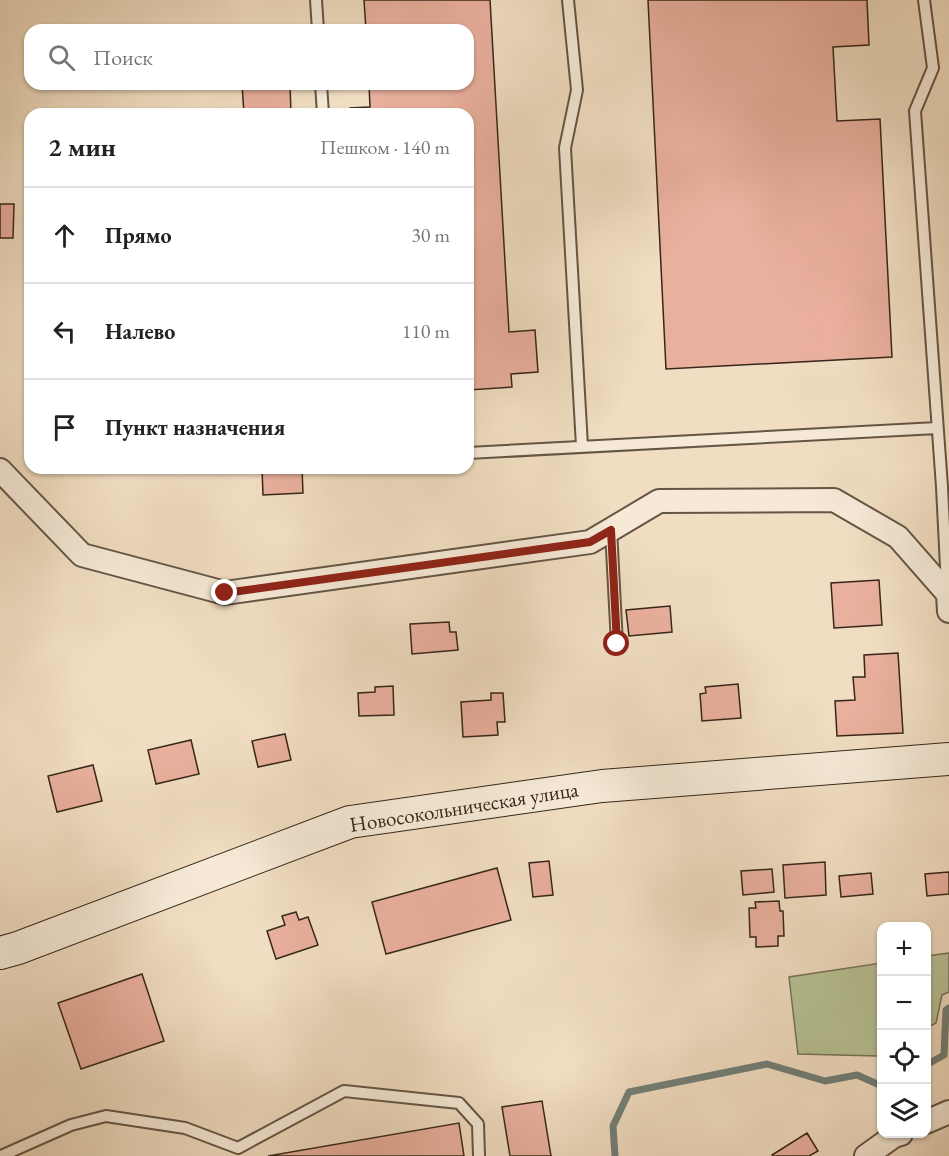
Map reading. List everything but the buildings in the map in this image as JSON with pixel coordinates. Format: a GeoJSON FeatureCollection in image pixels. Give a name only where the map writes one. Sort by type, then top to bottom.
{"type":"FeatureCollection","features":[{"type":"Feature","properties":{"kind":"main road","name":"Новосокольническая улица"},"geometry":{"type":"LineString","coordinates":[[0,953],[350,822],[602,786],[949,759]]}},
{"type":"Feature","properties":{"kind":"street"},"geometry":{"type":"LineString","coordinates":[[0,470],[82,555],[225,593],[590,542],[659,501],[834,500],[898,537],[948,602]]}},
{"type":"Feature","properties":{"kind":"street"},"geometry":{"type":"LineString","coordinates":[[931,1120],[949,1112]]}},
{"type":"Feature","properties":{"kind":"street"},"geometry":{"type":"LineString","coordinates":[[866,1156],[891,1138]]}},
{"type":"Feature","properties":{"kind":"lane"},"geometry":{"type":"LineString","coordinates":[[316,0],[318,24]]}},
{"type":"Feature","properties":{"kind":"lane"},"geometry":{"type":"LineString","coordinates":[[568,0],[577,90],[565,148],[582,446]]}},
{"type":"Feature","properties":{"kind":"lane"},"geometry":{"type":"LineString","coordinates":[[924,0],[933,69],[915,111],[948,602]]}},
{"type":"Feature","properties":{"kind":"lane"},"geometry":{"type":"LineString","coordinates":[[321,90],[323,108]]}},
{"type":"Feature","properties":{"kind":"lane"},"geometry":{"type":"LineString","coordinates":[[474,453],[937,428]]}},
{"type":"Feature","properties":{"kind":"lane"},"geometry":{"type":"LineString","coordinates":[[611,530],[617,644]]}},
{"type":"Feature","properties":{"kind":"lane"},"geometry":{"type":"LineString","coordinates":[[1,1156],[71,1125],[106,1116],[185,1128],[238,1148],[344,1090],[459,1103],[478,1124],[479,1156]]}},
{"type":"Feature","properties":{"kind":"green space"},"geometry":{"type":"Polygon","coordinates":[[[949,953],[949,992],[942,995],[936,1023],[931,1026],[931,976],[931,955],[949,953]]]}},
{"type":"Feature","properties":{"kind":"green space"},"geometry":{"type":"Polygon","coordinates":[[[877,964],[877,1056],[798,1054],[789,977],[877,964]]]}},
{"type":"Feature","properties":{"kind":"waterway"},"geometry":{"type":"LineString","coordinates":[[931,1062],[944,1055],[946,1010],[949,1008]]}},
{"type":"Feature","properties":{"kind":"waterway"},"geometry":{"type":"LineString","coordinates":[[615,1156],[613,1126],[629,1092],[767,1064],[825,1081],[857,1075],[877,1084]]}},
{"type":"Feature","properties":{"kind":"route"},"geometry":{"type":"LineString","coordinates":[[225,593],[590,542],[611,530],[617,644]]}}]}
